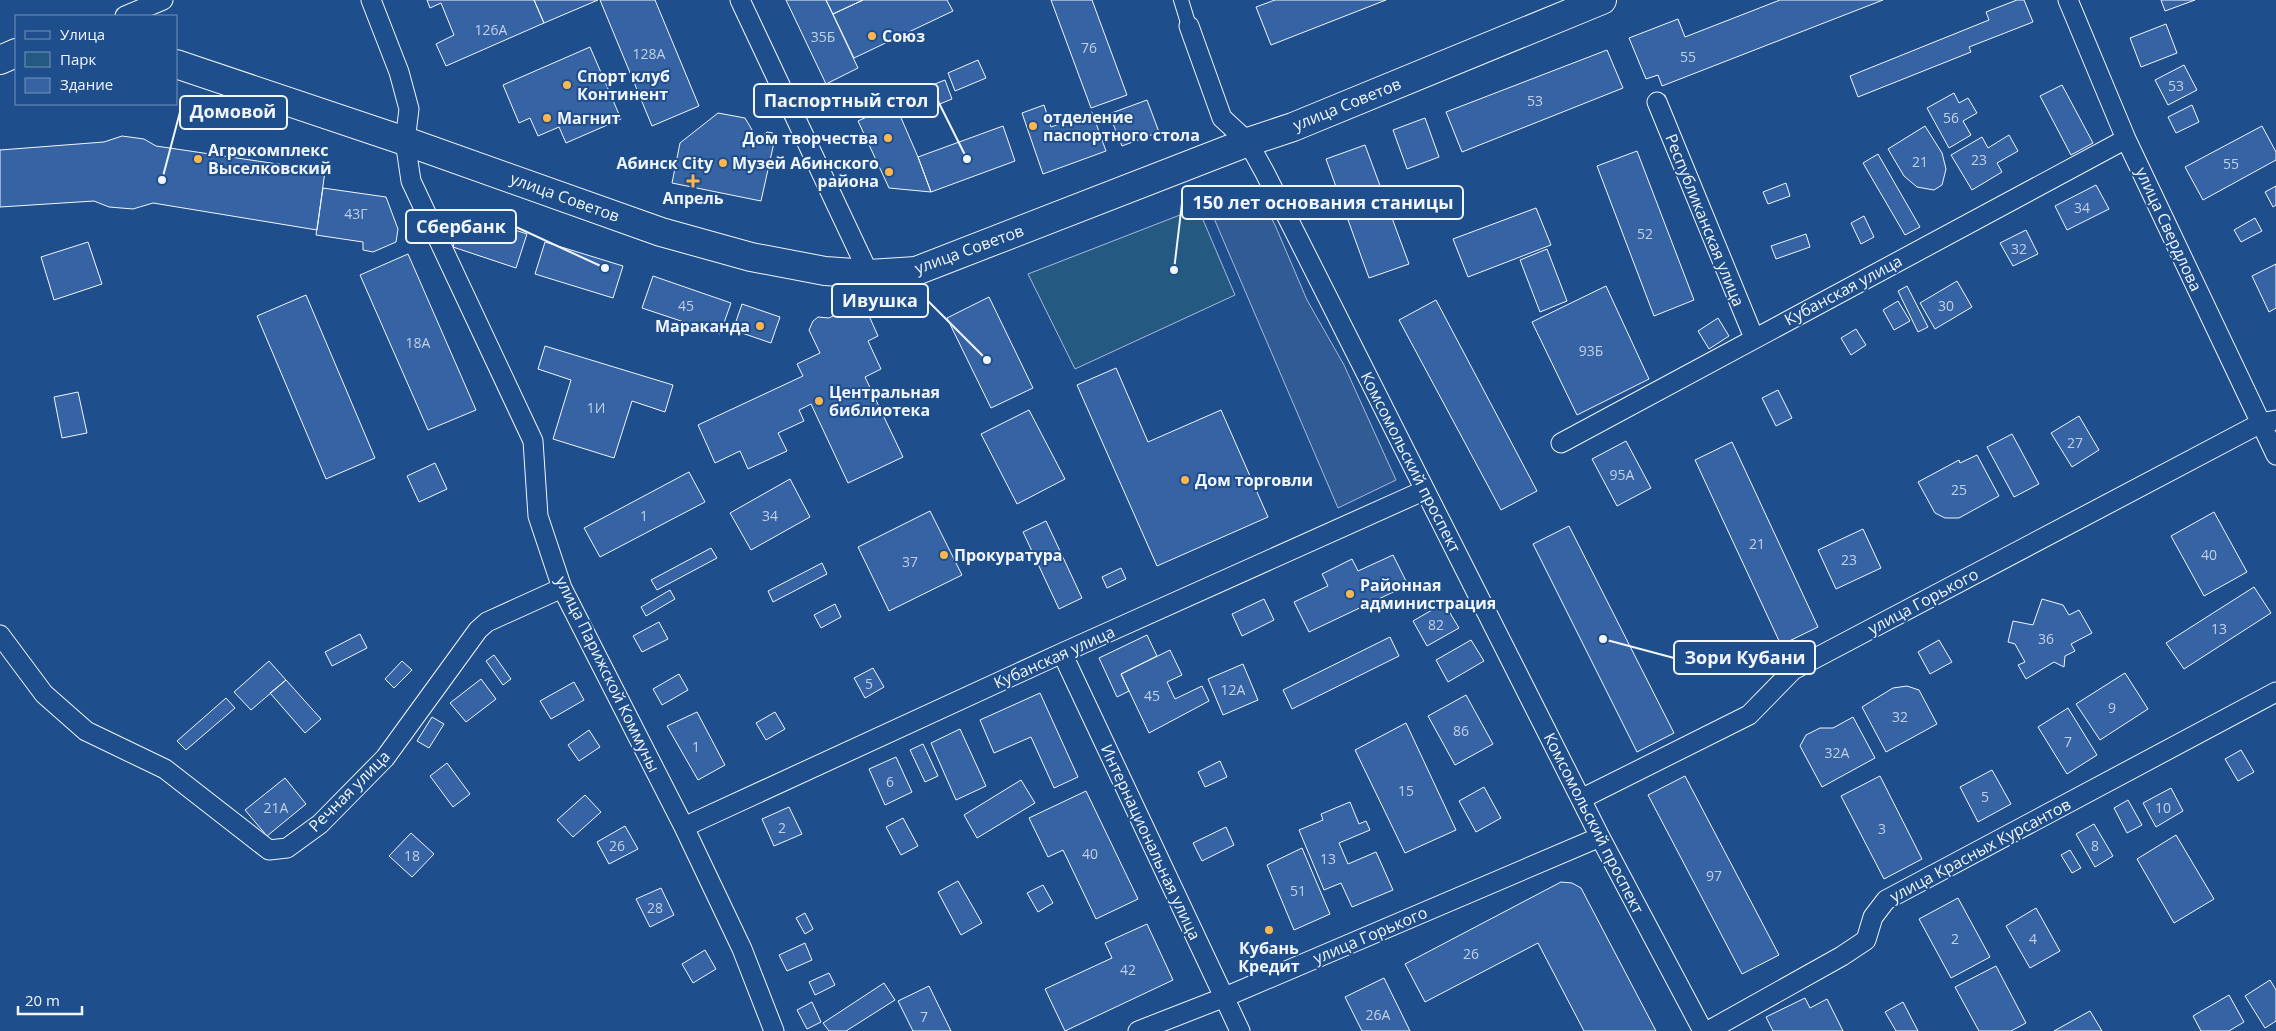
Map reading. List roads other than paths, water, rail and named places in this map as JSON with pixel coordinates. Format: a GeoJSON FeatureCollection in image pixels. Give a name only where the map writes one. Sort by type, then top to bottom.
{"type":"FeatureCollection","features":[{"type":"Feature","properties":{"kind":"main road","name":"улица Советов"},"geometry":{"type":"LineString","coordinates":[[178,65],[405,141],[661,232],[751,258],[825,271],[869,274],[916,271],[1248,142],[1293,127],[1602,0]]}},
{"type":"Feature","properties":{"kind":"main road"},"geometry":{"type":"LineString","coordinates":[[0,60],[15,54]]}},
{"type":"Feature","properties":{"kind":"street"},"geometry":{"type":"LineString","coordinates":[[127,15],[163,0]]}},
{"type":"Feature","properties":{"kind":"street","name":"улица Парижской Коммуны"},"geometry":{"type":"LineString","coordinates":[[371,0],[399,72],[409,109],[405,141],[411,181],[532,442],[538,516],[562,588],[684,827],[742,949],[774,1031]]}},
{"type":"Feature","properties":{"kind":"street"},"geometry":{"type":"LineString","coordinates":[[740,0],[869,274]]}},
{"type":"Feature","properties":{"kind":"street","name":"Комсомольский проспект"},"geometry":{"type":"LineString","coordinates":[[1181,0],[1222,118],[1248,142],[1320,278],[1600,837],[1703,1031]]}},
{"type":"Feature","properties":{"kind":"street","name":"улица Свердлова"},"geometry":{"type":"LineString","coordinates":[[2068,0],[2126,139],[2268,422],[2276,456]]}},
{"type":"Feature","properties":{"kind":"street","name":"Республиканская улица"},"geometry":{"type":"LineString","coordinates":[[1657,102],[1754,338]]}},
{"type":"Feature","properties":{"kind":"street","name":"Кубанская улица"},"geometry":{"type":"LineString","coordinates":[[1561,443],[2126,139]]}},
{"type":"Feature","properties":{"kind":"street","name":"улица Горького"},"geometry":{"type":"LineString","coordinates":[[1581,799],[1749,715],[1793,670],[2268,422]]}},
{"type":"Feature","properties":{"kind":"street","name":"Кубанская улица"},"geometry":{"type":"LineString","coordinates":[[684,827],[1062,653],[1425,490]]}},
{"type":"Feature","properties":{"kind":"street","name":"Речная улица"},"geometry":{"type":"LineString","coordinates":[[0,635],[44,694],[86,730],[165,769],[269,850],[287,848],[320,824],[385,758],[478,630],[487,622],[562,588]]}},
{"type":"Feature","properties":{"kind":"street","name":"Интернациональная улица"},"geometry":{"type":"LineString","coordinates":[[1062,653],[1240,1031]]}},
{"type":"Feature","properties":{"kind":"street","name":"улица Красных Курсантов"},"geometry":{"type":"LineString","coordinates":[[1708,1031],[1842,956],[1866,940],[1873,917],[1886,900],[2276,692]]}},
{"type":"Feature","properties":{"kind":"street","name":"улица Горького"},"geometry":{"type":"LineString","coordinates":[[1138,1031],[1225,997],[1600,837]]}},
{"type":"Feature","properties":{"kind":"place","name":"Союз"},"geometry":{"type":"Point","coordinates":[872,36]}},
{"type":"Feature","properties":{"kind":"place","name":"Спорт клуб Континент"},"geometry":{"type":"Point","coordinates":[567,85]}},
{"type":"Feature","properties":{"kind":"place","name":"Магнит"},"geometry":{"type":"Point","coordinates":[547,118]}},
{"type":"Feature","properties":{"kind":"place","name":"отделение паспортного стола"},"geometry":{"type":"Point","coordinates":[1033,126]}},
{"type":"Feature","properties":{"kind":"place","name":"Дом творчества"},"geometry":{"type":"Point","coordinates":[888,138]}},
{"type":"Feature","properties":{"kind":"place","name":"Агрокомплекс Выселковский"},"geometry":{"type":"Point","coordinates":[198,159]}},
{"type":"Feature","properties":{"kind":"place","name":"Паспортный стол"},"geometry":{"type":"Point","coordinates":[967,159]}},
{"type":"Feature","properties":{"kind":"place","name":"Абинск City"},"geometry":{"type":"Point","coordinates":[723,163]}},
{"type":"Feature","properties":{"kind":"place","name":"Музей Абинского района"},"geometry":{"type":"Point","coordinates":[889,172]}},
{"type":"Feature","properties":{"kind":"place","name":"Домовой"},"geometry":{"type":"Point","coordinates":[162,180]}},
{"type":"Feature","properties":{"kind":"place","name":"Апрель"},"geometry":{"type":"Point","coordinates":[693,181]}},
{"type":"Feature","properties":{"kind":"place","name":"Сбербанк"},"geometry":{"type":"Point","coordinates":[605,268]}},
{"type":"Feature","properties":{"kind":"place","name":"150 лет основания станицы"},"geometry":{"type":"Point","coordinates":[1174,270]}},
{"type":"Feature","properties":{"kind":"place","name":"Мараканда"},"geometry":{"type":"Point","coordinates":[760,326]}},
{"type":"Feature","properties":{"kind":"place","name":"Ивушка"},"geometry":{"type":"Point","coordinates":[987,360]}},
{"type":"Feature","properties":{"kind":"place","name":"Центральная библиотека"},"geometry":{"type":"Point","coordinates":[819,401]}},
{"type":"Feature","properties":{"kind":"place","name":"Дом торговли"},"geometry":{"type":"Point","coordinates":[1185,480]}},
{"type":"Feature","properties":{"kind":"place","name":"Прокуратура"},"geometry":{"type":"Point","coordinates":[944,555]}},
{"type":"Feature","properties":{"kind":"place","name":"Районная администрация"},"geometry":{"type":"Point","coordinates":[1350,594]}},
{"type":"Feature","properties":{"kind":"place","name":"Зори Кубани"},"geometry":{"type":"Point","coordinates":[1603,639]}},
{"type":"Feature","properties":{"kind":"place","name":"Кубань Кредит"},"geometry":{"type":"Point","coordinates":[1269,930]}}]}
